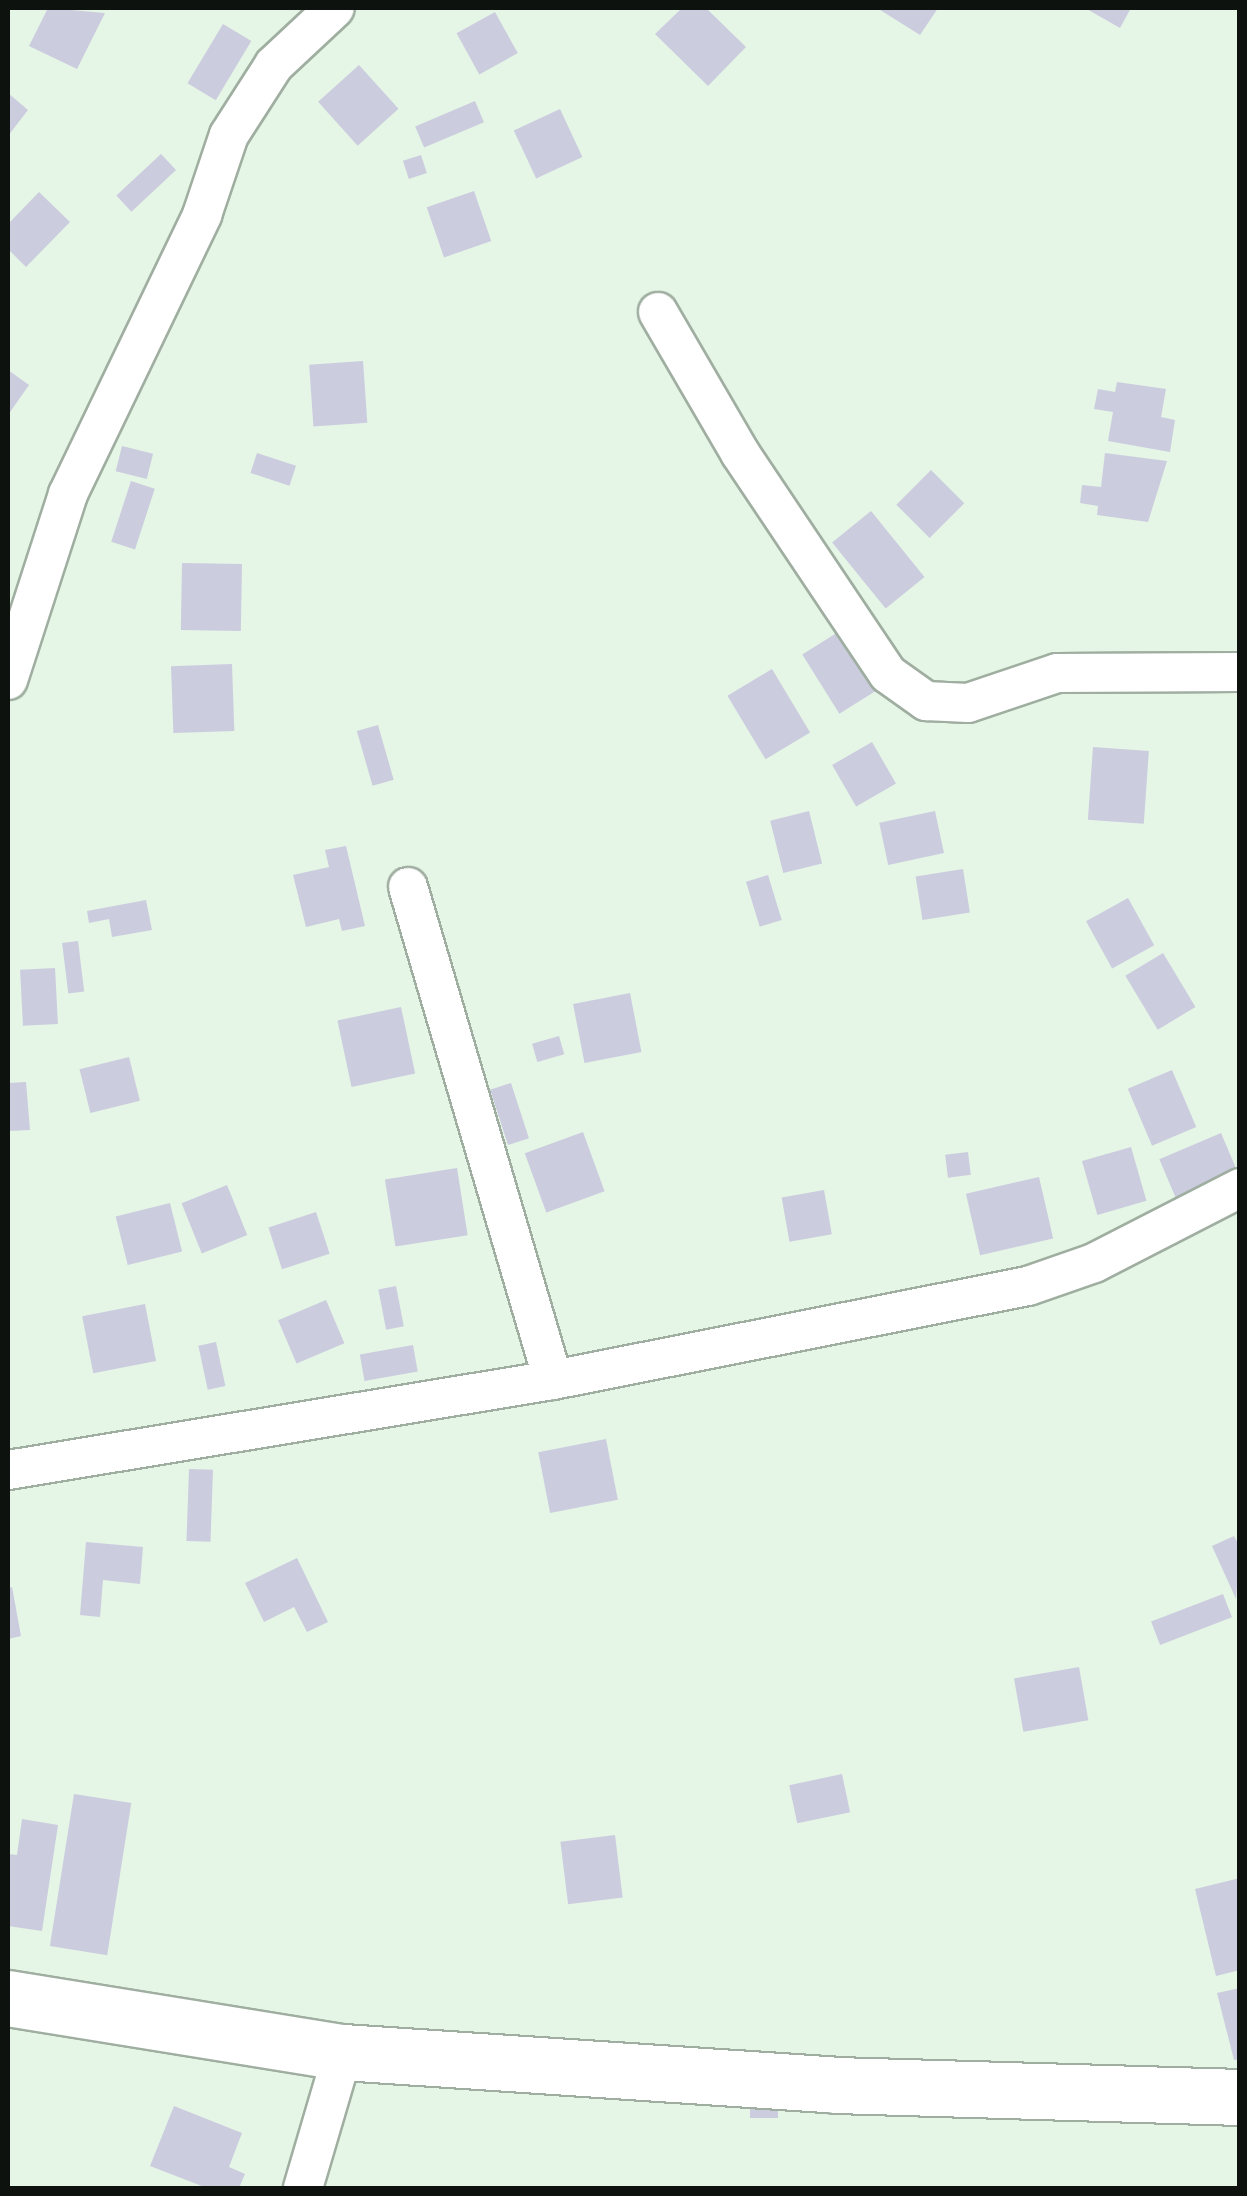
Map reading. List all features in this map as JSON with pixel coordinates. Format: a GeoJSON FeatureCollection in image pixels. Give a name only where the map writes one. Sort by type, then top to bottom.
{"type":"FeatureCollection","features":[{"type":"Feature","properties":{"kind":"street"},"geometry":{"type":"LineString","coordinates":[[8,680],[68,494],[202,215],[229,135],[274,65],[335,8]]}},
{"type":"Feature","properties":{"kind":"street"},"geometry":{"type":"LineString","coordinates":[[658,312],[740,453],[888,674],[926,701],[968,703],[1057,674],[1240,672]]}},
{"type":"Feature","properties":{"kind":"street"},"geometry":{"type":"LineString","coordinates":[[408,887],[552,1380]]}},
{"type":"Feature","properties":{"kind":"street"},"geometry":{"type":"LineString","coordinates":[[8,1470],[552,1380],[1028,1286],[1094,1263],[1240,1188]]}},
{"type":"Feature","properties":{"kind":"street"},"geometry":{"type":"LineString","coordinates":[[8,1998],[343,2052],[836,2085],[1240,2097]]}},
{"type":"Feature","properties":{"kind":"street"},"geometry":{"type":"LineString","coordinates":[[303,2188],[343,2052]]}},
{"type":"Feature","properties":{"kind":"building"},"geometry":{"type":"Polygon","coordinates":[[[48,8],[105,13],[77,69],[29,46],[48,8]]]}},
{"type":"Feature","properties":{"kind":"building"},"geometry":{"type":"Polygon","coordinates":[[[682,8],[706,8],[746,47],[708,86],[655,34],[682,8]]]}},
{"type":"Feature","properties":{"kind":"building"},"geometry":{"type":"Polygon","coordinates":[[[877,8],[938,8],[920,35],[877,8]]]}},
{"type":"Feature","properties":{"kind":"building"},"geometry":{"type":"Polygon","coordinates":[[[1085,8],[1131,8],[1120,28],[1085,8]]]}},
{"type":"Feature","properties":{"kind":"building"},"geometry":{"type":"Polygon","coordinates":[[[495,12],[518,53],[479,74],[457,33],[495,12]]]}},
{"type":"Feature","properties":{"kind":"building"},"geometry":{"type":"Polygon","coordinates":[[[223,24],[251,41],[216,100],[187,83],[223,24]]]}},
{"type":"Feature","properties":{"kind":"building"},"geometry":{"type":"Polygon","coordinates":[[[359,65],[398,109],[358,146],[318,102],[359,65]]]}},
{"type":"Feature","properties":{"kind":"building"},"geometry":{"type":"Polygon","coordinates":[[[8,93],[28,110],[8,136],[8,93]]]}},
{"type":"Feature","properties":{"kind":"building"},"geometry":{"type":"Polygon","coordinates":[[[475,101],[484,122],[424,148],[415,126],[475,101]]]}},
{"type":"Feature","properties":{"kind":"building"},"geometry":{"type":"Polygon","coordinates":[[[560,109],[582,157],[536,179],[514,131],[560,109]]]}},
{"type":"Feature","properties":{"kind":"building"},"geometry":{"type":"Polygon","coordinates":[[[161,154],[176,170],[131,212],[116,196],[161,154]]]}},
{"type":"Feature","properties":{"kind":"building"},"geometry":{"type":"Polygon","coordinates":[[[421,155],[427,173],[409,179],[403,161],[421,155]]]}},
{"type":"Feature","properties":{"kind":"building"},"geometry":{"type":"Polygon","coordinates":[[[474,191],[491,241],[444,257],[427,207],[474,191]]]}},
{"type":"Feature","properties":{"kind":"building"},"geometry":{"type":"Polygon","coordinates":[[[39,192],[70,222],[26,267],[8,249],[8,224],[39,192]]]}},
{"type":"Feature","properties":{"kind":"building"},"geometry":{"type":"Polygon","coordinates":[[[363,361],[367,423],[313,427],[309,365],[363,361]]]}},
{"type":"Feature","properties":{"kind":"building"},"geometry":{"type":"Polygon","coordinates":[[[8,370],[29,385],[8,415],[8,370]]]}},
{"type":"Feature","properties":{"kind":"building"},"geometry":{"type":"Polygon","coordinates":[[[1117,382],[1166,389],[1161,417],[1175,420],[1170,452],[1108,441],[1113,412],[1094,409],[1098,389],[1115,392],[1117,382]]]}},
{"type":"Feature","properties":{"kind":"building"},"geometry":{"type":"Polygon","coordinates":[[[122,446],[153,454],[147,479],[116,471],[122,446]]]}},
{"type":"Feature","properties":{"kind":"building"},"geometry":{"type":"Polygon","coordinates":[[[257,453],[296,466],[290,486],[251,473],[257,453]]]}},
{"type":"Feature","properties":{"kind":"building"},"geometry":{"type":"Polygon","coordinates":[[[1105,453],[1167,461],[1148,522],[1097,515],[1098,506],[1080,503],[1082,485],[1101,487],[1105,453]]]}},
{"type":"Feature","properties":{"kind":"building"},"geometry":{"type":"Polygon","coordinates":[[[931,470],[964,503],[930,538],[896,505],[931,470]]]}},
{"type":"Feature","properties":{"kind":"building"},"geometry":{"type":"Polygon","coordinates":[[[131,481],[155,489],[135,550],[111,542],[131,481]]]}},
{"type":"Feature","properties":{"kind":"building"},"geometry":{"type":"Polygon","coordinates":[[[871,511],[924,577],[886,609],[832,542],[871,511]]]}},
{"type":"Feature","properties":{"kind":"building"},"geometry":{"type":"Polygon","coordinates":[[[182,563],[242,564],[241,631],[181,630],[182,563]]]}},
{"type":"Feature","properties":{"kind":"building"},"geometry":{"type":"Polygon","coordinates":[[[843,629],[880,688],[839,714],[802,654],[843,629]]]}},
{"type":"Feature","properties":{"kind":"building"},"geometry":{"type":"Polygon","coordinates":[[[232,664],[234,731],[173,733],[171,666],[232,664]]]}},
{"type":"Feature","properties":{"kind":"building"},"geometry":{"type":"Polygon","coordinates":[[[772,669],[810,732],[766,759],[727,696],[772,669]]]}},
{"type":"Feature","properties":{"kind":"building"},"geometry":{"type":"Polygon","coordinates":[[[378,725],[394,780],[373,786],[357,731],[378,725]]]}},
{"type":"Feature","properties":{"kind":"building"},"geometry":{"type":"Polygon","coordinates":[[[872,742],[896,784],[856,807],[832,765],[872,742]]]}},
{"type":"Feature","properties":{"kind":"building"},"geometry":{"type":"Polygon","coordinates":[[[1093,747],[1149,751],[1144,824],[1088,820],[1093,747]]]}},
{"type":"Feature","properties":{"kind":"building"},"geometry":{"type":"Polygon","coordinates":[[[809,811],[822,863],[783,873],[770,821],[809,811]]]}},
{"type":"Feature","properties":{"kind":"building"},"geometry":{"type":"Polygon","coordinates":[[[935,811],[944,853],[888,865],[879,823],[935,811]]]}},
{"type":"Feature","properties":{"kind":"building"},"geometry":{"type":"Polygon","coordinates":[[[346,846],[365,926],[342,931],[339,919],[306,927],[293,875],[329,867],[325,850],[346,846]]]}},
{"type":"Feature","properties":{"kind":"building"},"geometry":{"type":"Polygon","coordinates":[[[963,869],[970,912],[922,920],[916,877],[963,869]]]}},
{"type":"Feature","properties":{"kind":"building"},"geometry":{"type":"Polygon","coordinates":[[[768,875],[782,920],[760,927],[746,882],[768,875]]]}},
{"type":"Feature","properties":{"kind":"building"},"geometry":{"type":"Polygon","coordinates":[[[1128,898],[1154,945],[1112,969],[1086,921],[1128,898]]]}},
{"type":"Feature","properties":{"kind":"building"},"geometry":{"type":"Polygon","coordinates":[[[146,900],[152,930],[112,937],[109,919],[89,923],[87,911],[146,900]]]}},
{"type":"Feature","properties":{"kind":"building"},"geometry":{"type":"Polygon","coordinates":[[[78,941],[84,992],[68,994],[62,943],[78,941]]]}},
{"type":"Feature","properties":{"kind":"building"},"geometry":{"type":"Polygon","coordinates":[[[1163,953],[1195,1007],[1158,1030],[1125,976],[1163,953]]]}},
{"type":"Feature","properties":{"kind":"building"},"geometry":{"type":"Polygon","coordinates":[[[55,968],[58,1024],[23,1026],[20,970],[55,968]]]}},
{"type":"Feature","properties":{"kind":"building"},"geometry":{"type":"Polygon","coordinates":[[[630,993],[641,1052],[585,1063],[573,1004],[630,993]]]}},
{"type":"Feature","properties":{"kind":"building"},"geometry":{"type":"Polygon","coordinates":[[[401,1007],[415,1074],[352,1087],[337,1021],[401,1007]]]}},
{"type":"Feature","properties":{"kind":"building"},"geometry":{"type":"Polygon","coordinates":[[[559,1036],[564,1054],[537,1062],[532,1044],[559,1036]]]}},
{"type":"Feature","properties":{"kind":"building"},"geometry":{"type":"Polygon","coordinates":[[[129,1057],[140,1101],[90,1113],[80,1069],[129,1057]]]}},
{"type":"Feature","properties":{"kind":"building"},"geometry":{"type":"Polygon","coordinates":[[[1172,1070],[1196,1127],[1152,1146],[1128,1089],[1172,1070]]]}},
{"type":"Feature","properties":{"kind":"building"},"geometry":{"type":"Polygon","coordinates":[[[26,1082],[30,1130],[8,1131],[8,1083],[26,1082]]]}},
{"type":"Feature","properties":{"kind":"building"},"geometry":{"type":"Polygon","coordinates":[[[511,1083],[529,1138],[508,1145],[490,1090],[511,1083]]]}},
{"type":"Feature","properties":{"kind":"building"},"geometry":{"type":"Polygon","coordinates":[[[583,1132],[605,1191],[546,1212],[525,1153],[583,1132]]]}},
{"type":"Feature","properties":{"kind":"building"},"geometry":{"type":"Polygon","coordinates":[[[1221,1133],[1240,1178],[1178,1204],[1159,1159],[1221,1133]]]}},
{"type":"Feature","properties":{"kind":"building"},"geometry":{"type":"Polygon","coordinates":[[[1131,1147],[1146,1201],[1097,1215],[1082,1161],[1131,1147]]]}},
{"type":"Feature","properties":{"kind":"building"},"geometry":{"type":"Polygon","coordinates":[[[968,1152],[971,1175],[948,1178],[945,1155],[968,1152]]]}},
{"type":"Feature","properties":{"kind":"building"},"geometry":{"type":"Polygon","coordinates":[[[457,1168],[468,1235],[396,1247],[385,1179],[457,1168]]]}},
{"type":"Feature","properties":{"kind":"building"},"geometry":{"type":"Polygon","coordinates":[[[1039,1177],[1053,1238],[980,1255],[966,1194],[1039,1177]]]}},
{"type":"Feature","properties":{"kind":"building"},"geometry":{"type":"Polygon","coordinates":[[[227,1185],[247,1235],[202,1253],[182,1203],[227,1185]]]}},
{"type":"Feature","properties":{"kind":"building"},"geometry":{"type":"Polygon","coordinates":[[[824,1190],[832,1234],[789,1242],[782,1197],[824,1190]]]}},
{"type":"Feature","properties":{"kind":"building"},"geometry":{"type":"Polygon","coordinates":[[[170,1203],[182,1252],[128,1265],[116,1217],[170,1203]]]}},
{"type":"Feature","properties":{"kind":"building"},"geometry":{"type":"Polygon","coordinates":[[[316,1212],[330,1254],[282,1269],[268,1227],[316,1212]]]}},
{"type":"Feature","properties":{"kind":"building"},"geometry":{"type":"Polygon","coordinates":[[[396,1286],[404,1326],[386,1330],[378,1289],[396,1286]]]}},
{"type":"Feature","properties":{"kind":"building"},"geometry":{"type":"Polygon","coordinates":[[[326,1300],[344,1343],[296,1364],[278,1320],[326,1300]]]}},
{"type":"Feature","properties":{"kind":"building"},"geometry":{"type":"Polygon","coordinates":[[[145,1304],[156,1361],[93,1373],[82,1316],[145,1304]]]}},
{"type":"Feature","properties":{"kind":"building"},"geometry":{"type":"Polygon","coordinates":[[[216,1342],[225,1386],[208,1390],[198,1346],[216,1342]]]}},
{"type":"Feature","properties":{"kind":"building"},"geometry":{"type":"Polygon","coordinates":[[[413,1345],[418,1372],[365,1381],[360,1354],[413,1345]]]}},
{"type":"Feature","properties":{"kind":"building"},"geometry":{"type":"Polygon","coordinates":[[[606,1439],[618,1500],[550,1513],[538,1452],[606,1439]]]}},
{"type":"Feature","properties":{"kind":"building"},"geometry":{"type":"Polygon","coordinates":[[[189,1469],[213,1470],[210,1542],[186,1541],[189,1469]]]}},
{"type":"Feature","properties":{"kind":"building"},"geometry":{"type":"Polygon","coordinates":[[[1234,1536],[1240,1547],[1236,1599],[1212,1546],[1234,1536]]]}},
{"type":"Feature","properties":{"kind":"building"},"geometry":{"type":"Polygon","coordinates":[[[86,1542],[143,1547],[140,1584],[103,1580],[100,1617],[80,1615],[86,1542]]]}},
{"type":"Feature","properties":{"kind":"building"},"geometry":{"type":"Polygon","coordinates":[[[297,1558],[328,1622],[307,1632],[294,1607],[264,1622],[245,1583],[297,1558]]]}},
{"type":"Feature","properties":{"kind":"building"},"geometry":{"type":"Polygon","coordinates":[[[12,1587],[21,1636],[8,1639],[8,1588],[12,1587]]]}},
{"type":"Feature","properties":{"kind":"building"},"geometry":{"type":"Polygon","coordinates":[[[1223,1594],[1232,1617],[1160,1645],[1151,1622],[1223,1594]]]}},
{"type":"Feature","properties":{"kind":"building"},"geometry":{"type":"Polygon","coordinates":[[[1079,1667],[1088,1720],[1023,1732],[1014,1678],[1079,1667]]]}},
{"type":"Feature","properties":{"kind":"building"},"geometry":{"type":"Polygon","coordinates":[[[842,1774],[850,1812],[797,1823],[789,1785],[842,1774]]]}},
{"type":"Feature","properties":{"kind":"building"},"geometry":{"type":"Polygon","coordinates":[[[74,1794],[131,1803],[107,1955],[50,1946],[74,1794]]]}},
{"type":"Feature","properties":{"kind":"building"},"geometry":{"type":"Polygon","coordinates":[[[22,1819],[58,1825],[42,1931],[8,1926],[8,1854],[17,1855],[22,1819]]]}},
{"type":"Feature","properties":{"kind":"building"},"geometry":{"type":"Polygon","coordinates":[[[615,1835],[623,1898],[568,1904],[560,1842],[615,1835]]]}},
{"type":"Feature","properties":{"kind":"building"},"geometry":{"type":"Polygon","coordinates":[[[1240,1878],[1240,1970],[1216,1976],[1195,1889],[1240,1878]]]}},
{"type":"Feature","properties":{"kind":"building"},"geometry":{"type":"Polygon","coordinates":[[[1240,1988],[1240,2059],[1234,2060],[1217,1993],[1240,1988]]]}},
{"type":"Feature","properties":{"kind":"building"},"geometry":{"type":"Polygon","coordinates":[[[750,2099],[778,2099],[778,2118],[750,2118],[750,2099]]]}},
{"type":"Feature","properties":{"kind":"building"},"geometry":{"type":"Polygon","coordinates":[[[174,2106],[242,2133],[229,2167],[245,2174],[239,2188],[207,2188],[150,2166],[174,2106]]]}}]}
